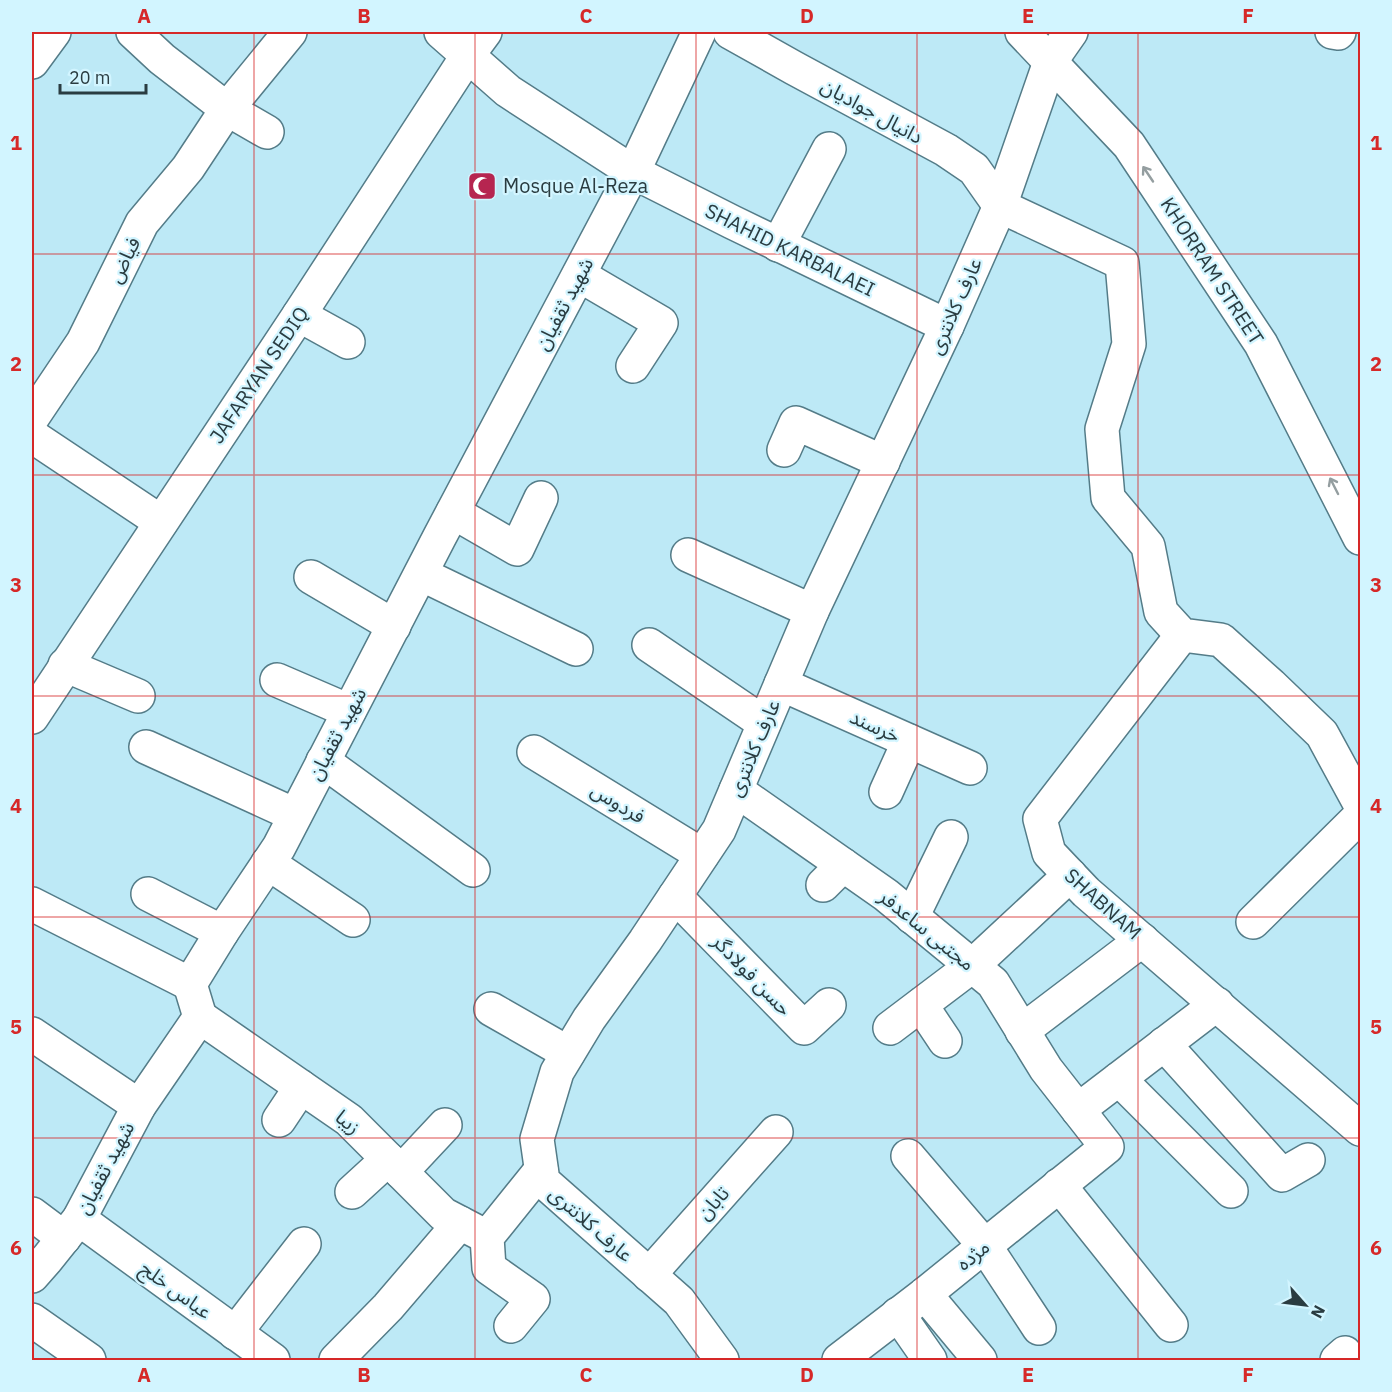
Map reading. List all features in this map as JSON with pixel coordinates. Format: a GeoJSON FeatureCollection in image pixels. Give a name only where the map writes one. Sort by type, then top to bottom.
{"type":"FeatureCollection","features":[{"type":"Feature","properties":{"kind":"street"},"geometry":{"type":"LineString","coordinates":[[32,62],[54,32]]}},
{"type":"Feature","properties":{"kind":"street"},"geometry":{"type":"LineString","coordinates":[[133,32],[162,59],[227,109],[267,132]]}},
{"type":"Feature","properties":{"kind":"street","name":"فیاض"},"geometry":{"type":"LineString","coordinates":[[32,418],[83,342],[142,224],[188,168],[227,109],[290,32]]}},
{"type":"Feature","properties":{"kind":"street","name":"SHAHID KARBALAEI"},"geometry":{"type":"LineString","coordinates":[[441,32],[476,43],[508,91],[633,172],[947,326]]}},
{"type":"Feature","properties":{"kind":"street","name":"شهید ثقفیان"},"geometry":{"type":"LineString","coordinates":[[190,984],[279,847],[633,172],[699,32]]}},
{"type":"Feature","properties":{"kind":"street","name":"دانیال جوادیان"},"geometry":{"type":"LineString","coordinates":[[730,32],[946,150],[974,169],[1000,206]]}},
{"type":"Feature","properties":{"kind":"street","name":"KHORRAM STREET"},"geometry":{"type":"LineString","coordinates":[[1022,32],[1129,145],[1261,344],[1360,538]]}},
{"type":"Feature","properties":{"kind":"street","name":"عارف کلانتری"},"geometry":{"type":"LineString","coordinates":[[722,1360],[679,1301],[543,1181],[537,1139],[557,1072],[568,1053],[719,830],[812,611],[947,326],[1000,206],[1050,62],[1071,32]]}},
{"type":"Feature","properties":{"kind":"street"},"geometry":{"type":"LineString","coordinates":[[1332,32],[1339,32]]}},
{"type":"Feature","properties":{"kind":"street","name":"JAFARYAN SEDIQ"},"geometry":{"type":"LineString","coordinates":[[32,717],[299,315],[476,43]]}},
{"type":"Feature","properties":{"kind":"street"},"geometry":{"type":"LineString","coordinates":[[778,245],[829,149]]}},
{"type":"Feature","properties":{"kind":"street"},"geometry":{"type":"LineString","coordinates":[[1000,206],[1122,263],[1129,344],[1102,429],[1108,498],[1148,546],[1161,612],[1182,635],[1221,640],[1322,734],[1360,804]]}},
{"type":"Feature","properties":{"kind":"street"},"geometry":{"type":"LineString","coordinates":[[579,274],[661,323],[633,366]]}},
{"type":"Feature","properties":{"kind":"street"},"geometry":{"type":"LineString","coordinates":[[299,315],[348,342]]}},
{"type":"Feature","properties":{"kind":"street"},"geometry":{"type":"LineString","coordinates":[[784,450],[795,423],[883,462]]}},
{"type":"Feature","properties":{"kind":"street"},"geometry":{"type":"LineString","coordinates":[[32,436],[161,522]]}},
{"type":"Feature","properties":{"kind":"street"},"geometry":{"type":"LineString","coordinates":[[453,512],[517,549],[541,498]]}},
{"type":"Feature","properties":{"kind":"street"},"geometry":{"type":"LineString","coordinates":[[688,555],[812,611]]}},
{"type":"Feature","properties":{"kind":"street"},"geometry":{"type":"LineString","coordinates":[[421,574],[576,649]]}},
{"type":"Feature","properties":{"kind":"street"},"geometry":{"type":"LineString","coordinates":[[311,577],[394,626]]}},
{"type":"Feature","properties":{"kind":"street","name":"SHABNAM"},"geometry":{"type":"LineString","coordinates":[[1182,635],[1040,819],[1049,853],[1086,892],[1360,1129]]}},
{"type":"Feature","properties":{"kind":"street"},"geometry":{"type":"LineString","coordinates":[[649,645],[764,723]]}},
{"type":"Feature","properties":{"kind":"street"},"geometry":{"type":"LineString","coordinates":[[65,665],[138,696]]}},
{"type":"Feature","properties":{"kind":"street"},"geometry":{"type":"LineString","coordinates":[[277,680],[349,711]]}},
{"type":"Feature","properties":{"kind":"street","name":"خرسند"},"geometry":{"type":"LineString","coordinates":[[781,684],[970,768]]}},
{"type":"Feature","properties":{"kind":"street"},"geometry":{"type":"LineString","coordinates":[[886,792],[909,741]]}},
{"type":"Feature","properties":{"kind":"street"},"geometry":{"type":"LineString","coordinates":[[146,747],[295,815]]}},
{"type":"Feature","properties":{"kind":"street","name":"فردوس"},"geometry":{"type":"LineString","coordinates":[[534,752],[702,855]]}},
{"type":"Feature","properties":{"kind":"street"},"geometry":{"type":"LineString","coordinates":[[323,762],[473,870]]}},
{"type":"Feature","properties":{"kind":"street","name":"مجتبی ساعدفر"},"geometry":{"type":"LineString","coordinates":[[736,790],[833,875],[886,895],[993,983],[1046,1069],[1107,1147]]}},
{"type":"Feature","properties":{"kind":"street"},"geometry":{"type":"LineString","coordinates":[[1253,922],[1360,816]]}},
{"type":"Feature","properties":{"kind":"street"},"geometry":{"type":"LineString","coordinates":[[912,917],[951,837]]}},
{"type":"Feature","properties":{"kind":"street"},"geometry":{"type":"LineString","coordinates":[[268,863],[353,920]]}},
{"type":"Feature","properties":{"kind":"street"},"geometry":{"type":"LineString","coordinates":[[890,1028],[972,966],[1070,875]]}},
{"type":"Feature","properties":{"kind":"street"},"geometry":{"type":"LineString","coordinates":[[148,894],[222,932]]}},
{"type":"Feature","properties":{"kind":"street","name":"حسن فولادگر"},"geometry":{"type":"LineString","coordinates":[[675,896],[804,1028],[829,1005]]}},
{"type":"Feature","properties":{"kind":"street"},"geometry":{"type":"LineString","coordinates":[[32,904],[190,984],[200,1017]]}},
{"type":"Feature","properties":{"kind":"street"},"geometry":{"type":"LineString","coordinates":[[1022,1031],[1142,940]]}},
{"type":"Feature","properties":{"kind":"street"},"geometry":{"type":"LineString","coordinates":[[1078,1110],[1216,1004]]}},
{"type":"Feature","properties":{"kind":"street"},"geometry":{"type":"LineString","coordinates":[[921,1005],[945,1041]]}},
{"type":"Feature","properties":{"kind":"street"},"geometry":{"type":"LineString","coordinates":[[490,1009],[568,1053]]}},
{"type":"Feature","properties":{"kind":"street","name":"شهید ثقفیان"},"geometry":{"type":"LineString","coordinates":[[32,1276],[71,1229],[139,1106],[200,1017]]}},
{"type":"Feature","properties":{"kind":"street","name":"زیبا"},"geometry":{"type":"LineString","coordinates":[[200,1017],[349,1120],[443,1214],[473,1230]]}},
{"type":"Feature","properties":{"kind":"street"},"geometry":{"type":"LineString","coordinates":[[32,1034],[139,1106]]}},
{"type":"Feature","properties":{"kind":"street"},"geometry":{"type":"LineString","coordinates":[[1164,1044],[1282,1175],[1308,1160]]}},
{"type":"Feature","properties":{"kind":"street"},"geometry":{"type":"LineString","coordinates":[[1119,1079],[1231,1191]]}},
{"type":"Feature","properties":{"kind":"street"},"geometry":{"type":"LineString","coordinates":[[279,1120],[301,1087]]}},
{"type":"Feature","properties":{"kind":"street"},"geometry":{"type":"LineString","coordinates":[[352,1192],[395,1166],[445,1125]]}},
{"type":"Feature","properties":{"kind":"street","name":"تابان"},"geometry":{"type":"LineString","coordinates":[[649,1275],[776,1132]]}},
{"type":"Feature","properties":{"kind":"street","name":"مژده"},"geometry":{"type":"LineString","coordinates":[[838,1360],[925,1294],[1107,1147]]}},
{"type":"Feature","properties":{"kind":"street"},"geometry":{"type":"LineString","coordinates":[[908,1156],[985,1246],[1039,1329]]}},
{"type":"Feature","properties":{"kind":"street"},"geometry":{"type":"LineString","coordinates":[[336,1360],[388,1307],[541,1170]]}},
{"type":"Feature","properties":{"kind":"street"},"geometry":{"type":"LineString","coordinates":[[1059,1185],[1171,1325]]}},
{"type":"Feature","properties":{"kind":"street","name":"عباس خلج"},"geometry":{"type":"LineString","coordinates":[[32,1214],[71,1229],[235,1333],[273,1360]]}},
{"type":"Feature","properties":{"kind":"street"},"geometry":{"type":"LineString","coordinates":[[473,1230],[489,1268],[533,1299],[511,1326]]}},
{"type":"Feature","properties":{"kind":"street"},"geometry":{"type":"LineString","coordinates":[[235,1333],[304,1244]]}},
{"type":"Feature","properties":{"kind":"street"},"geometry":{"type":"LineString","coordinates":[[925,1294],[980,1360]]}},
{"type":"Feature","properties":{"kind":"street"},"geometry":{"type":"LineString","coordinates":[[898,1314],[930,1360]]}},
{"type":"Feature","properties":{"kind":"street"},"geometry":{"type":"LineString","coordinates":[[32,1320],[89,1360]]}},
{"type":"Feature","properties":{"kind":"place","name":"Mosque Al-Reza"},"geometry":{"type":"Point","coordinates":[482,186]}}]}
